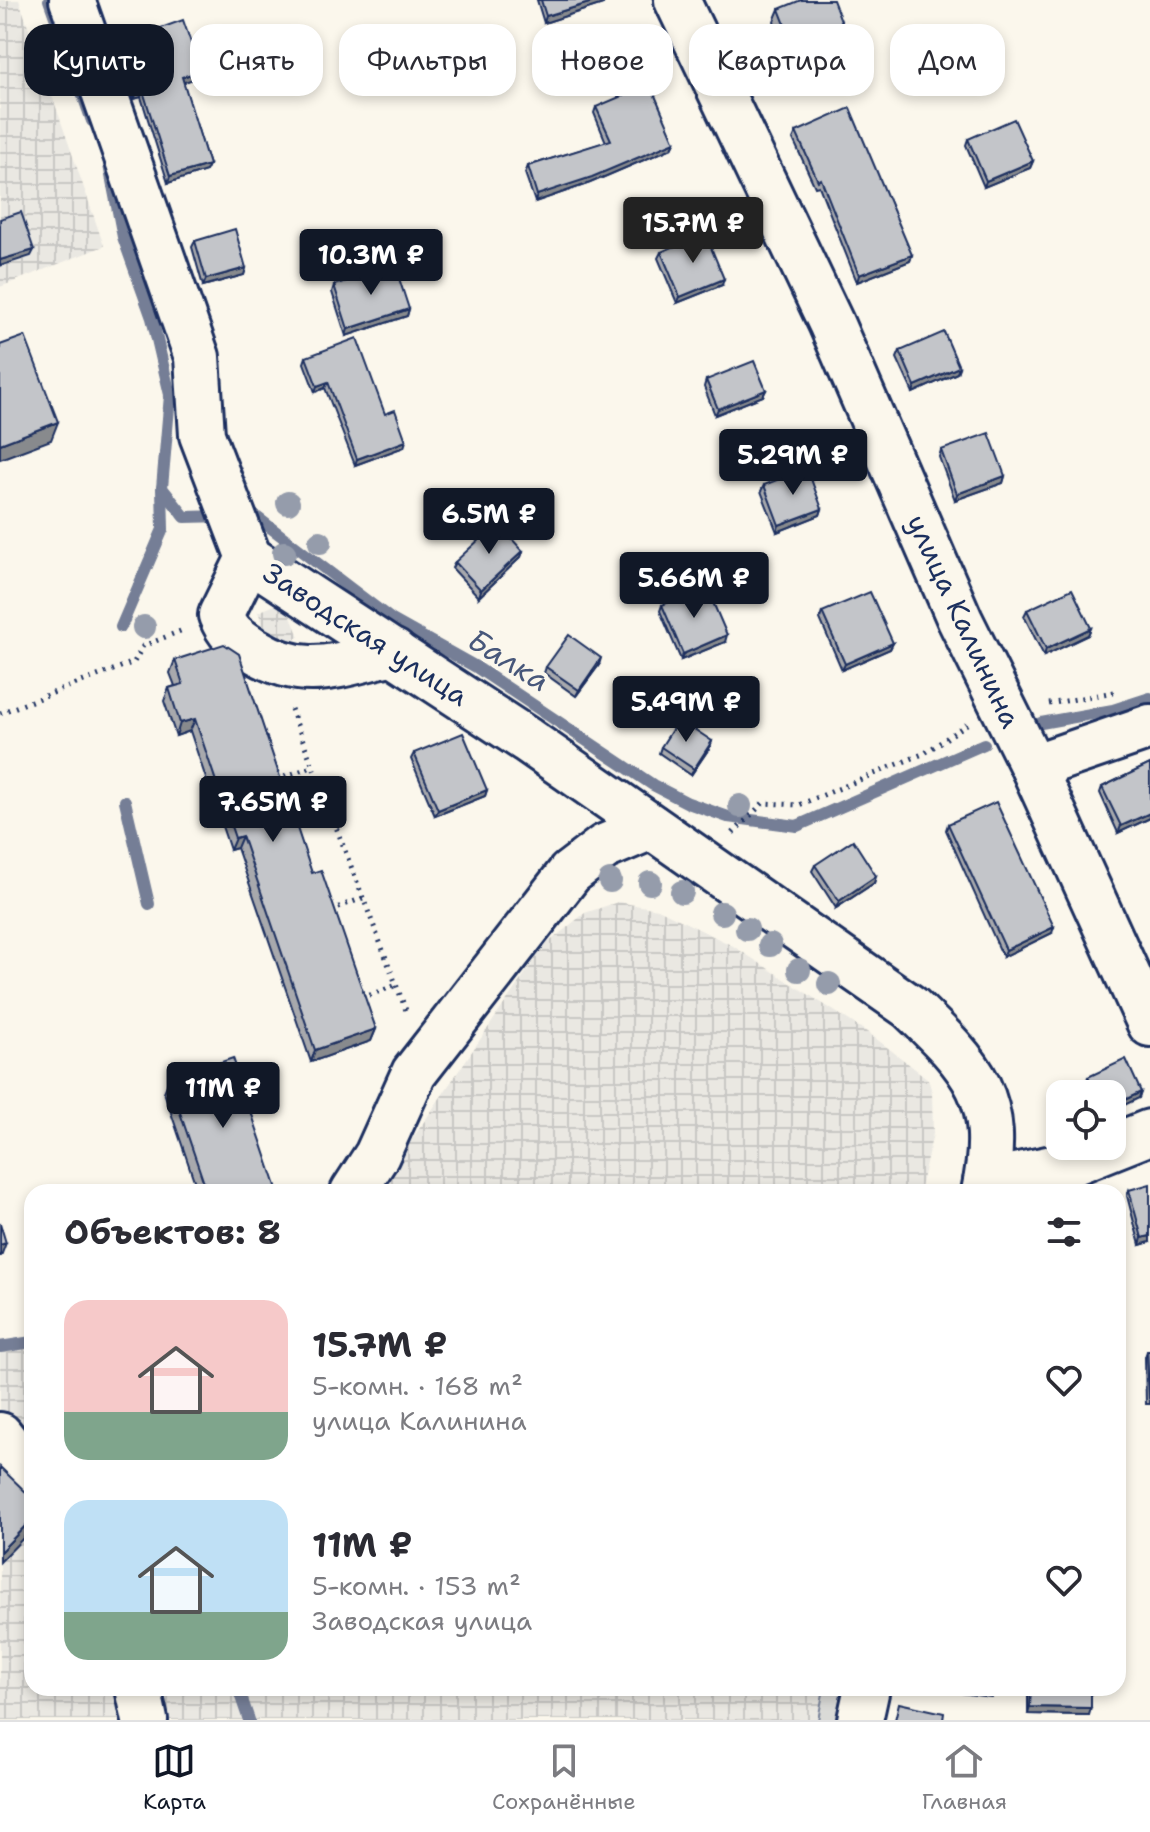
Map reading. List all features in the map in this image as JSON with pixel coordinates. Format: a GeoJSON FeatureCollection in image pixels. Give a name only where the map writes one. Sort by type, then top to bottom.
{"type":"FeatureCollection","features":[{"type":"Feature","properties":{"kind":"street","name":"Заводская улица"},"geometry":{"type":"LineString","coordinates":[[72,0],[197,357],[202,435],[249,558],[394,652],[910,1007],[962,1056],[984,1095],[992,1142],[985,1184]]}},
{"type":"Feature","properties":{"kind":"street","name":"улица Калинина"},"geometry":{"type":"LineString","coordinates":[[677,0],[831,323],[960,620],[1033,767],[1150,1024]]}},
{"type":"Feature","properties":{"kind":"street"},"geometry":{"type":"LineString","coordinates":[[249,558],[221,615],[230,636],[273,663],[306,671],[394,652]]}},
{"type":"Feature","properties":{"kind":"street"},"geometry":{"type":"LineString","coordinates":[[1033,767],[1150,727]]}},
{"type":"Feature","properties":{"kind":"street"},"geometry":{"type":"LineString","coordinates":[[358,1184],[377,1155],[414,1073],[570,873],[604,847],[651,827]]}},
{"type":"Feature","properties":{"kind":"street"},"geometry":{"type":"LineString","coordinates":[[996,1184],[1067,1165],[1150,1132]]}},
{"type":"Feature","properties":{"kind":"street"},"geometry":{"type":"LineString","coordinates":[[0,1435],[24,1466]]}},
{"type":"Feature","properties":{"kind":"street"},"geometry":{"type":"LineString","coordinates":[[140,1696],[145,1720]]}},
{"type":"Feature","properties":{"kind":"street"},"geometry":{"type":"LineString","coordinates":[[860,1720],[865,1696]]}},
{"type":"Feature","properties":{"kind":"path"},"geometry":{"type":"LineString","coordinates":[[0,713],[134,662],[143,646],[221,615]]}},
{"type":"Feature","properties":{"kind":"path"},"geometry":{"type":"LineString","coordinates":[[273,663],[425,1059]]}},
{"type":"Feature","properties":{"kind":"path"},"geometry":{"type":"LineString","coordinates":[[735,832],[763,803],[799,805],[925,753],[978,716],[1120,691]]}},
{"type":"Feature","properties":{"kind":"path"},"geometry":{"type":"LineString","coordinates":[[272,780],[312,767]]}},
{"type":"Feature","properties":{"kind":"path"},"geometry":{"type":"LineString","coordinates":[[326,911],[363,898]]}},
{"type":"Feature","properties":{"kind":"path"},"geometry":{"type":"LineString","coordinates":[[357,1000],[397,985]]}},
{"type":"Feature","properties":{"kind":"shaded area"},"geometry":{"type":"Polygon","coordinates":[[[0,0],[19,0],[27,24],[24,24],[24,96],[52,96],[104,246],[0,287],[0,0]]]}},
{"type":"Feature","properties":{"kind":"shaded area"},"geometry":{"type":"Polygon","coordinates":[[[285,601],[299,637],[272,647],[258,612],[285,601]]]}},
{"type":"Feature","properties":{"kind":"shaded area"},"geometry":{"type":"Polygon","coordinates":[[[618,902],[658,909],[733,946],[870,1034],[928,1079],[932,1092],[933,1134],[921,1184],[381,1184],[544,946],[585,913],[618,902]]]}},
{"type":"Feature","properties":{"kind":"shaded area"},"geometry":{"type":"Polygon","coordinates":[[[0,1340],[24,1340],[24,1696],[822,1696],[818,1720],[0,1720],[0,1340]]]}},
{"type":"Feature","properties":{"kind":"shaded area"},"geometry":{"type":"Polygon","coordinates":[[[822,1696],[841,1696],[837,1720],[818,1720],[822,1696]]]}},
{"type":"Feature","properties":{"kind":"building"},"geometry":{"type":"Polygon","coordinates":[[[541,0],[599,0],[546,16],[541,0]]]}},
{"type":"Feature","properties":{"kind":"building"},"geometry":{"type":"Polygon","coordinates":[[[801,0],[833,0],[842,24],[785,24],[779,9],[801,0]]]}},
{"type":"Feature","properties":{"kind":"building"},"geometry":{"type":"Polygon","coordinates":[[[183,20],[190,40],[190,74],[182,77],[209,165],[170,176],[145,96],[174,96],[172,24],[183,20]]]}},
{"type":"Feature","properties":{"kind":"building"},"geometry":{"type":"Polygon","coordinates":[[[622,96],[655,96],[675,142],[592,177],[537,195],[528,166],[611,140],[596,107],[622,96]]]}},
{"type":"Feature","properties":{"kind":"building"},"geometry":{"type":"Polygon","coordinates":[[[850,108],[912,255],[859,275],[821,179],[818,181],[796,132],[850,108]]]}},
{"type":"Feature","properties":{"kind":"building"},"geometry":{"type":"Polygon","coordinates":[[[1014,119],[1033,161],[986,181],[968,139],[1014,119]]]}},
{"type":"Feature","properties":{"kind":"building"},"geometry":{"type":"Polygon","coordinates":[[[21,212],[34,250],[0,260],[0,219],[21,212]]]}},
{"type":"Feature","properties":{"kind":"building"},"geometry":{"type":"Polygon","coordinates":[[[235,229],[246,268],[206,279],[195,241],[235,229]]]}},
{"type":"Feature","properties":{"kind":"building"},"geometry":{"type":"Polygon","coordinates":[[[705,233],[724,279],[680,297],[661,252],[705,233]]]}},
{"type":"Feature","properties":{"kind":"building"},"geometry":{"type":"Polygon","coordinates":[[[395,266],[409,309],[348,329],[334,285],[395,266]]]}},
{"type":"Feature","properties":{"kind":"building"},"geometry":{"type":"Polygon","coordinates":[[[944,332],[959,367],[915,386],[900,351],[944,332]]]}},
{"type":"Feature","properties":{"kind":"building"},"geometry":{"type":"Polygon","coordinates":[[[25,336],[58,422],[0,444],[0,345],[25,336]]]}},
{"type":"Feature","properties":{"kind":"building"},"geometry":{"type":"Polygon","coordinates":[[[357,338],[385,414],[395,410],[406,441],[357,459],[328,382],[317,386],[306,357],[357,338]]]}},
{"type":"Feature","properties":{"kind":"building"},"geometry":{"type":"Polygon","coordinates":[[[754,361],[766,390],[718,409],[706,380],[754,361]]]}},
{"type":"Feature","properties":{"kind":"building"},"geometry":{"type":"Polygon","coordinates":[[[989,433],[1005,476],[957,494],[941,450],[989,433]]]}},
{"type":"Feature","properties":{"kind":"building"},"geometry":{"type":"Polygon","coordinates":[[[807,468],[822,509],[779,525],[764,485],[807,468]]]}},
{"type":"Feature","properties":{"kind":"building"},"geometry":{"type":"Polygon","coordinates":[[[497,523],[523,551],[481,590],[455,562],[497,523]]]}},
{"type":"Feature","properties":{"kind":"building"},"geometry":{"type":"Polygon","coordinates":[[[706,586],[727,635],[683,654],[662,605],[706,586]]]}},
{"type":"Feature","properties":{"kind":"building"},"geometry":{"type":"Polygon","coordinates":[[[1072,589],[1091,628],[1046,649],[1027,610],[1072,589]]]}},
{"type":"Feature","properties":{"kind":"building"},"geometry":{"type":"Polygon","coordinates":[[[870,592],[893,643],[845,664],[822,612],[870,592]]]}},
{"type":"Feature","properties":{"kind":"building"},"geometry":{"type":"Polygon","coordinates":[[[569,635],[601,658],[579,690],[546,667],[569,635]]]}},
{"type":"Feature","properties":{"kind":"building"},"geometry":{"type":"Polygon","coordinates":[[[224,644],[239,654],[312,873],[321,870],[376,1029],[315,1050],[242,836],[235,838],[195,719],[180,723],[169,688],[183,684],[175,660],[224,644]]]}},
{"type":"Feature","properties":{"kind":"building"},"geometry":{"type":"Polygon","coordinates":[[[679,719],[712,741],[694,769],[661,747],[679,719]]]}},
{"type":"Feature","properties":{"kind":"building"},"geometry":{"type":"Polygon","coordinates":[[[463,733],[487,790],[438,810],[414,753],[463,733]]]}},
{"type":"Feature","properties":{"kind":"building"},"geometry":{"type":"Polygon","coordinates":[[[1150,764],[1150,813],[1121,826],[1102,787],[1150,764]]]}},
{"type":"Feature","properties":{"kind":"building"},"geometry":{"type":"Polygon","coordinates":[[[996,802],[1054,927],[1006,950],[948,824],[996,802]]]}},
{"type":"Feature","properties":{"kind":"building"},"geometry":{"type":"Polygon","coordinates":[[[853,840],[876,876],[839,901],[815,865],[853,840]]]}},
{"type":"Feature","properties":{"kind":"building"},"geometry":{"type":"Polygon","coordinates":[[[233,1058],[275,1184],[204,1184],[169,1080],[233,1058]]]}},
{"type":"Feature","properties":{"kind":"building"},"geometry":{"type":"Polygon","coordinates":[[[1126,1059],[1141,1092],[1126,1099],[1126,1080],[1089,1080],[1088,1077],[1126,1059]]]}},
{"type":"Feature","properties":{"kind":"building"},"geometry":{"type":"Polygon","coordinates":[[[1150,1184],[1150,1236],[1142,1238],[1129,1190],[1150,1184]]]}},
{"type":"Feature","properties":{"kind":"building"},"geometry":{"type":"Polygon","coordinates":[[[0,1223],[6,1243],[0,1245],[0,1223]]]}},
{"type":"Feature","properties":{"kind":"building"},"geometry":{"type":"Polygon","coordinates":[[[1147,1351],[1150,1351],[1150,1398],[1149,1398],[1147,1351]]]}},
{"type":"Feature","properties":{"kind":"building"},"geometry":{"type":"Polygon","coordinates":[[[0,1467],[24,1490],[24,1527],[0,1552],[0,1467]]]}},
{"type":"Feature","properties":{"kind":"building"},"geometry":{"type":"Polygon","coordinates":[[[1031,1696],[1091,1696],[1091,1708],[1030,1707],[1031,1696]]]}},
{"type":"Feature","properties":{"kind":"building"},"geometry":{"type":"Polygon","coordinates":[[[899,1703],[944,1713],[943,1720],[895,1720],[899,1703]]]}},
{"type":"Feature","properties":{"kind":"waterway","name":"Балка"},"geometry":{"type":"LineString","coordinates":[[49,0],[92,121]]}},
{"type":"Feature","properties":{"kind":"waterway","name":"Балка"},"geometry":{"type":"LineString","coordinates":[[109,165],[123,237],[152,318],[170,395],[162,488],[185,517],[225,516]]}},
{"type":"Feature","properties":{"kind":"waterway","name":"Балка"},"geometry":{"type":"LineString","coordinates":[[121,627],[163,529],[162,488]]}},
{"type":"Feature","properties":{"kind":"waterway","name":"Балка"},"geometry":{"type":"LineString","coordinates":[[243,515],[254,515],[392,620],[476,667],[653,785],[688,803],[728,817],[797,826],[984,744]]}},
{"type":"Feature","properties":{"kind":"waterway","name":"Балка"},"geometry":{"type":"LineString","coordinates":[[1041,723],[1113,710],[1150,698]]}},
{"type":"Feature","properties":{"kind":"waterway","name":"Балка"},"geometry":{"type":"LineString","coordinates":[[125,801],[149,904]]}},
{"type":"Feature","properties":{"kind":"waterway"},"geometry":{"type":"LineString","coordinates":[[0,1347],[24,1343]]}},
{"type":"Feature","properties":{"kind":"waterway"},"geometry":{"type":"LineString","coordinates":[[241,1696],[249,1720]]}}]}
